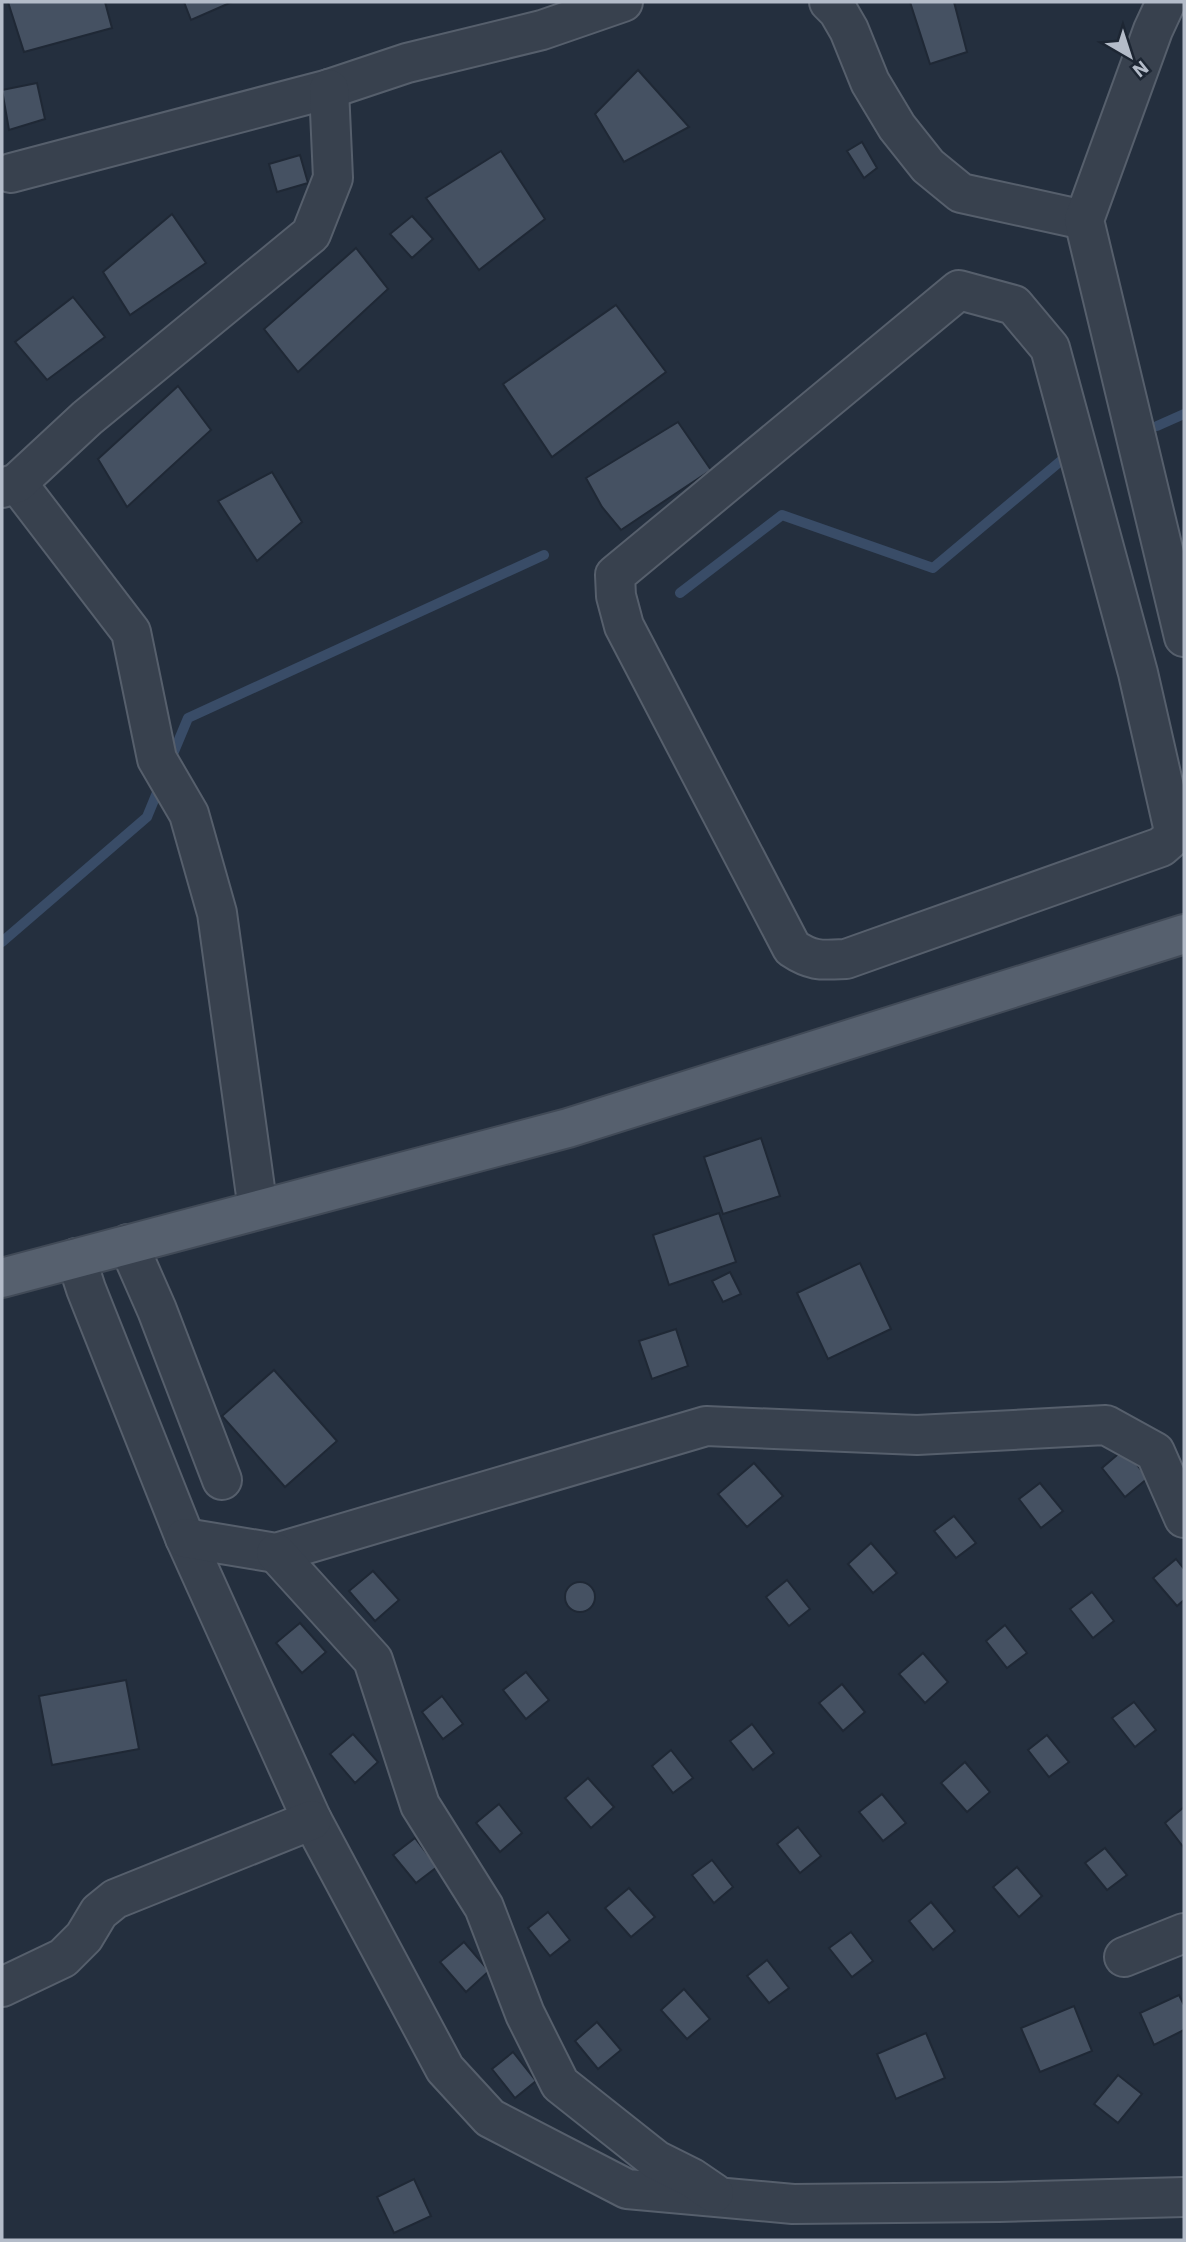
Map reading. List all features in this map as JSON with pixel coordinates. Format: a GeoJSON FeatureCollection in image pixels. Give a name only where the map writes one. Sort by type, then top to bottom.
{"type":"FeatureCollection","features":[{"type":"Feature","properties":{"kind":"main road"},"geometry":{"type":"LineString","coordinates":[[2,1278],[568,1128],[1184,934]]}},
{"type":"Feature","properties":{"kind":"street"},"geometry":{"type":"LineString","coordinates":[[11,173],[329,89],[407,63],[542,30],[623,2]]}},
{"type":"Feature","properties":{"kind":"street"},"geometry":{"type":"LineString","coordinates":[[829,2],[849,30],[870,82],[897,127],[928,166],[961,193],[1084,220]]}},
{"type":"Feature","properties":{"kind":"street"},"geometry":{"type":"LineString","coordinates":[[1166,2],[1153,30],[1084,220],[1184,638]]}},
{"type":"Feature","properties":{"kind":"street"},"geometry":{"type":"LineString","coordinates":[[258,1210],[218,913],[189,814],[165,774],[131,632],[9,486],[87,418],[311,234],[333,178],[329,89]]}},
{"type":"Feature","properties":{"kind":"street"},"geometry":{"type":"LineString","coordinates":[[959,290],[1014,305],[1051,348],[1138,673],[1174,831],[1161,847],[846,959],[807,958],[792,948],[624,626],[615,575],[959,290]]}},
{"type":"Feature","properties":{"kind":"street"},"geometry":{"type":"LineString","coordinates":[[1138,673],[1184,659]]}},
{"type":"Feature","properties":{"kind":"street"},"geometry":{"type":"LineString","coordinates":[[128,1244],[157,1310],[222,1480]]}},
{"type":"Feature","properties":{"kind":"street"},"geometry":{"type":"LineString","coordinates":[[76,1258],[185,1538],[312,1820],[445,2069],[489,2118],[627,2189],[793,2204],[1184,2197]]}},
{"type":"Feature","properties":{"kind":"street"},"geometry":{"type":"LineString","coordinates":[[185,1538],[276,1553],[706,1426],[917,1435],[1106,1425],[1154,1452],[1184,1518]]}},
{"type":"Feature","properties":{"kind":"street"},"geometry":{"type":"LineString","coordinates":[[276,1553],[373,1660],[420,1805],[484,1907],[525,2014],[560,2084],[656,2160],[692,2178],[722,2198]]}},
{"type":"Feature","properties":{"kind":"street"},"geometry":{"type":"LineString","coordinates":[[2,1987],[63,1958],[84,1937],[99,1912],[115,1899],[312,1820]]}},
{"type":"Feature","properties":{"kind":"street"},"geometry":{"type":"LineString","coordinates":[[1124,1957],[1184,1933]]}},
{"type":"Feature","properties":{"kind":"building"},"geometry":{"type":"Polygon","coordinates":[[[8,2],[105,2],[112,28],[24,52],[8,2]]]}},
{"type":"Feature","properties":{"kind":"building"},"geometry":{"type":"Polygon","coordinates":[[[184,2],[232,2],[191,20],[184,2]]]}},
{"type":"Feature","properties":{"kind":"building"},"geometry":{"type":"Polygon","coordinates":[[[910,2],[954,2],[967,52],[930,64],[910,2]]]}},
{"type":"Feature","properties":{"kind":"building"},"geometry":{"type":"Polygon","coordinates":[[[638,70],[689,127],[624,162],[595,114],[638,70]]]}},
{"type":"Feature","properties":{"kind":"building"},"geometry":{"type":"Polygon","coordinates":[[[37,83],[45,119],[9,130],[2,90],[37,83]]]}},
{"type":"Feature","properties":{"kind":"building"},"geometry":{"type":"Polygon","coordinates":[[[862,142],[877,168],[864,178],[847,151],[862,142]]]}},
{"type":"Feature","properties":{"kind":"building"},"geometry":{"type":"Polygon","coordinates":[[[501,151],[545,219],[479,270],[426,198],[501,151]]]}},
{"type":"Feature","properties":{"kind":"building"},"geometry":{"type":"Polygon","coordinates":[[[300,155],[308,183],[277,192],[269,164],[300,155]]]}},
{"type":"Feature","properties":{"kind":"building"},"geometry":{"type":"Polygon","coordinates":[[[172,214],[206,263],[130,315],[103,272],[172,214]]]}},
{"type":"Feature","properties":{"kind":"building"},"geometry":{"type":"Polygon","coordinates":[[[412,216],[433,239],[412,258],[390,234],[412,216]]]}},
{"type":"Feature","properties":{"kind":"building"},"geometry":{"type":"Polygon","coordinates":[[[356,248],[388,289],[298,372],[264,329],[356,248]]]}},
{"type":"Feature","properties":{"kind":"building"},"geometry":{"type":"Polygon","coordinates":[[[73,297],[105,337],[47,380],[15,342],[73,297]]]}},
{"type":"Feature","properties":{"kind":"building"},"geometry":{"type":"Polygon","coordinates":[[[616,305],[666,372],[552,457],[503,384],[616,305]]]}},
{"type":"Feature","properties":{"kind":"building"},"geometry":{"type":"Polygon","coordinates":[[[178,386],[211,430],[127,507],[98,459],[178,386]]]}},
{"type":"Feature","properties":{"kind":"building"},"geometry":{"type":"Polygon","coordinates":[[[678,422],[711,470],[621,530],[602,507],[586,478],[678,422]]]}},
{"type":"Feature","properties":{"kind":"building"},"geometry":{"type":"Polygon","coordinates":[[[272,472],[302,522],[257,561],[218,501],[272,472]]]}},
{"type":"Feature","properties":{"kind":"building"},"geometry":{"type":"Polygon","coordinates":[[[761,1138],[780,1196],[723,1214],[704,1157],[761,1138]]]}},
{"type":"Feature","properties":{"kind":"building"},"geometry":{"type":"Polygon","coordinates":[[[719,1213],[736,1262],[669,1285],[653,1235],[719,1213]]]}},
{"type":"Feature","properties":{"kind":"building"},"geometry":{"type":"Polygon","coordinates":[[[860,1263],[891,1329],[828,1359],[797,1293],[860,1263]]]}},
{"type":"Feature","properties":{"kind":"building"},"geometry":{"type":"Polygon","coordinates":[[[730,1272],[741,1294],[723,1302],[712,1281],[730,1272]]]}},
{"type":"Feature","properties":{"kind":"building"},"geometry":{"type":"Polygon","coordinates":[[[676,1329],[688,1366],[652,1379],[639,1341],[676,1329]]]}},
{"type":"Feature","properties":{"kind":"building"},"geometry":{"type":"Polygon","coordinates":[[[274,1370],[337,1441],[285,1487],[222,1416],[274,1370]]]}},
{"type":"Feature","properties":{"kind":"building"},"geometry":{"type":"Polygon","coordinates":[[[1124,1449],[1148,1478],[1125,1497],[1102,1468],[1124,1449]]]}},
{"type":"Feature","properties":{"kind":"building"},"geometry":{"type":"Polygon","coordinates":[[[754,1463],[783,1496],[747,1527],[718,1494],[754,1463]]]}},
{"type":"Feature","properties":{"kind":"building"},"geometry":{"type":"Polygon","coordinates":[[[1040,1483],[1063,1511],[1041,1528],[1019,1499],[1040,1483]]]}},
{"type":"Feature","properties":{"kind":"building"},"geometry":{"type":"Polygon","coordinates":[[[954,1516],[976,1543],[956,1558],[934,1531],[954,1516]]]}},
{"type":"Feature","properties":{"kind":"building"},"geometry":{"type":"Polygon","coordinates":[[[871,1543],[897,1573],[873,1593],[848,1564],[871,1543]]]}},
{"type":"Feature","properties":{"kind":"building"},"geometry":{"type":"Polygon","coordinates":[[[1176,1559],[1184,1569],[1184,1600],[1177,1606],[1153,1578],[1176,1559]]]}},
{"type":"Feature","properties":{"kind":"building"},"geometry":{"type":"Polygon","coordinates":[[[373,1571],[399,1600],[375,1621],[349,1591],[373,1571]]]}},
{"type":"Feature","properties":{"kind":"building"},"geometry":{"type":"Polygon","coordinates":[[[787,1580],[810,1609],[789,1626],[766,1597],[787,1580]]]}},
{"type":"Feature","properties":{"kind":"building"},"geometry":{"type":"Polygon","coordinates":[[[580,1582],[591,1586],[595,1597],[591,1608],[580,1612],[569,1608],[565,1597],[569,1586],[580,1582]]]}},
{"type":"Feature","properties":{"kind":"building"},"geometry":{"type":"Polygon","coordinates":[[[1092,1592],[1114,1621],[1093,1638],[1070,1609],[1092,1592]]]}},
{"type":"Feature","properties":{"kind":"building"},"geometry":{"type":"Polygon","coordinates":[[[300,1623],[326,1652],[302,1673],[276,1643],[300,1623]]]}},
{"type":"Feature","properties":{"kind":"building"},"geometry":{"type":"Polygon","coordinates":[[[1005,1625],[1027,1653],[1007,1668],[986,1641],[1005,1625]]]}},
{"type":"Feature","properties":{"kind":"building"},"geometry":{"type":"Polygon","coordinates":[[[923,1653],[948,1682],[925,1703],[899,1674],[923,1653]]]}},
{"type":"Feature","properties":{"kind":"building"},"geometry":{"type":"Polygon","coordinates":[[[526,1672],[549,1700],[526,1719],[503,1690],[526,1672]]]}},
{"type":"Feature","properties":{"kind":"building"},"geometry":{"type":"Polygon","coordinates":[[[126,1680],[139,1749],[52,1765],[39,1696],[126,1680]]]}},
{"type":"Feature","properties":{"kind":"building"},"geometry":{"type":"Polygon","coordinates":[[[842,1684],[865,1712],[843,1731],[819,1703],[842,1684]]]}},
{"type":"Feature","properties":{"kind":"building"},"geometry":{"type":"Polygon","coordinates":[[[442,1696],[463,1724],[443,1739],[422,1712],[442,1696]]]}},
{"type":"Feature","properties":{"kind":"building"},"geometry":{"type":"Polygon","coordinates":[[[1134,1702],[1156,1730],[1135,1747],[1112,1718],[1134,1702]]]}},
{"type":"Feature","properties":{"kind":"building"},"geometry":{"type":"Polygon","coordinates":[[[752,1724],[774,1753],[753,1770],[730,1741],[752,1724]]]}},
{"type":"Feature","properties":{"kind":"building"},"geometry":{"type":"Polygon","coordinates":[[[353,1734],[378,1762],[355,1783],[330,1754],[353,1734]]]}},
{"type":"Feature","properties":{"kind":"building"},"geometry":{"type":"Polygon","coordinates":[[[1047,1735],[1069,1762],[1049,1777],[1028,1750],[1047,1735]]]}},
{"type":"Feature","properties":{"kind":"building"},"geometry":{"type":"Polygon","coordinates":[[[671,1750],[693,1778],[673,1793],[652,1766],[671,1750]]]}},
{"type":"Feature","properties":{"kind":"building"},"geometry":{"type":"Polygon","coordinates":[[[965,1762],[990,1792],[967,1812],[941,1783],[965,1762]]]}},
{"type":"Feature","properties":{"kind":"building"},"geometry":{"type":"Polygon","coordinates":[[[588,1778],[614,1807],[591,1828],[565,1798],[588,1778]]]}},
{"type":"Feature","properties":{"kind":"building"},"geometry":{"type":"Polygon","coordinates":[[[882,1794],[906,1823],[883,1841],[859,1812],[882,1794]]]}},
{"type":"Feature","properties":{"kind":"building"},"geometry":{"type":"Polygon","coordinates":[[[499,1804],[522,1833],[500,1852],[476,1823],[499,1804]]]}},
{"type":"Feature","properties":{"kind":"building"},"geometry":{"type":"Polygon","coordinates":[[[1184,1807],[1184,1848],[1165,1823],[1184,1807]]]}},
{"type":"Feature","properties":{"kind":"building"},"geometry":{"type":"Polygon","coordinates":[[[798,1827],[821,1856],[800,1873],[777,1844],[798,1827]]]}},
{"type":"Feature","properties":{"kind":"building"},"geometry":{"type":"Polygon","coordinates":[[[415,1838],[437,1867],[416,1883],[393,1855],[415,1838]]]}},
{"type":"Feature","properties":{"kind":"building"},"geometry":{"type":"Polygon","coordinates":[[[1105,1848],[1127,1875],[1107,1890],[1085,1863],[1105,1848]]]}},
{"type":"Feature","properties":{"kind":"building"},"geometry":{"type":"Polygon","coordinates":[[[712,1860],[733,1887],[714,1903],[692,1875],[712,1860]]]}},
{"type":"Feature","properties":{"kind":"building"},"geometry":{"type":"Polygon","coordinates":[[[1017,1867],[1042,1896],[1019,1917],[993,1887],[1017,1867]]]}},
{"type":"Feature","properties":{"kind":"building"},"geometry":{"type":"Polygon","coordinates":[[[629,1888],[655,1917],[631,1937],[605,1908],[629,1888]]]}},
{"type":"Feature","properties":{"kind":"building"},"geometry":{"type":"Polygon","coordinates":[[[931,1902],[955,1931],[933,1950],[909,1921],[931,1902]]]}},
{"type":"Feature","properties":{"kind":"building"},"geometry":{"type":"Polygon","coordinates":[[[548,1912],[570,1940],[550,1956],[528,1928],[548,1912]]]}},
{"type":"Feature","properties":{"kind":"building"},"geometry":{"type":"Polygon","coordinates":[[[851,1932],[873,1961],[852,1977],[829,1948],[851,1932]]]}},
{"type":"Feature","properties":{"kind":"building"},"geometry":{"type":"Polygon","coordinates":[[[464,1942],[489,1971],[466,1992],[440,1962],[464,1942]]]}},
{"type":"Feature","properties":{"kind":"building"},"geometry":{"type":"Polygon","coordinates":[[[767,1960],[789,1988],[769,2003],[747,1976],[767,1960]]]}},
{"type":"Feature","properties":{"kind":"building"},"geometry":{"type":"Polygon","coordinates":[[[684,1989],[710,2019],[687,2039],[661,2010],[684,1989]]]}},
{"type":"Feature","properties":{"kind":"building"},"geometry":{"type":"Polygon","coordinates":[[[1179,1995],[1184,2005],[1184,2030],[1154,2045],[1140,2013],[1179,1995]]]}},
{"type":"Feature","properties":{"kind":"building"},"geometry":{"type":"Polygon","coordinates":[[[1074,2006],[1092,2051],[1040,2072],[1021,2028],[1074,2006]]]}},
{"type":"Feature","properties":{"kind":"building"},"geometry":{"type":"Polygon","coordinates":[[[597,2022],[621,2050],[598,2069],[575,2041],[597,2022]]]}},
{"type":"Feature","properties":{"kind":"building"},"geometry":{"type":"Polygon","coordinates":[[[926,2033],[945,2078],[896,2099],[877,2054],[926,2033]]]}},
{"type":"Feature","properties":{"kind":"building"},"geometry":{"type":"Polygon","coordinates":[[[513,2052],[536,2081],[515,2098],[492,2069],[513,2052]]]}},
{"type":"Feature","properties":{"kind":"building"},"geometry":{"type":"Polygon","coordinates":[[[1118,2075],[1142,2094],[1118,2123],[1094,2104],[1118,2075]]]}},
{"type":"Feature","properties":{"kind":"building"},"geometry":{"type":"Polygon","coordinates":[[[414,2179],[431,2216],[394,2233],[377,2197],[414,2179]]]}},
{"type":"Feature","properties":{"kind":"waterway"},"geometry":{"type":"LineString","coordinates":[[1157,426],[1184,414]]}},
{"type":"Feature","properties":{"kind":"waterway"},"geometry":{"type":"LineString","coordinates":[[680,593],[782,515],[933,568],[1069,454]]}},
{"type":"Feature","properties":{"kind":"waterway"},"geometry":{"type":"LineString","coordinates":[[170,761],[188,718],[544,555]]}},
{"type":"Feature","properties":{"kind":"waterway"},"geometry":{"type":"LineString","coordinates":[[2,942],[147,817],[161,783]]}}]}
